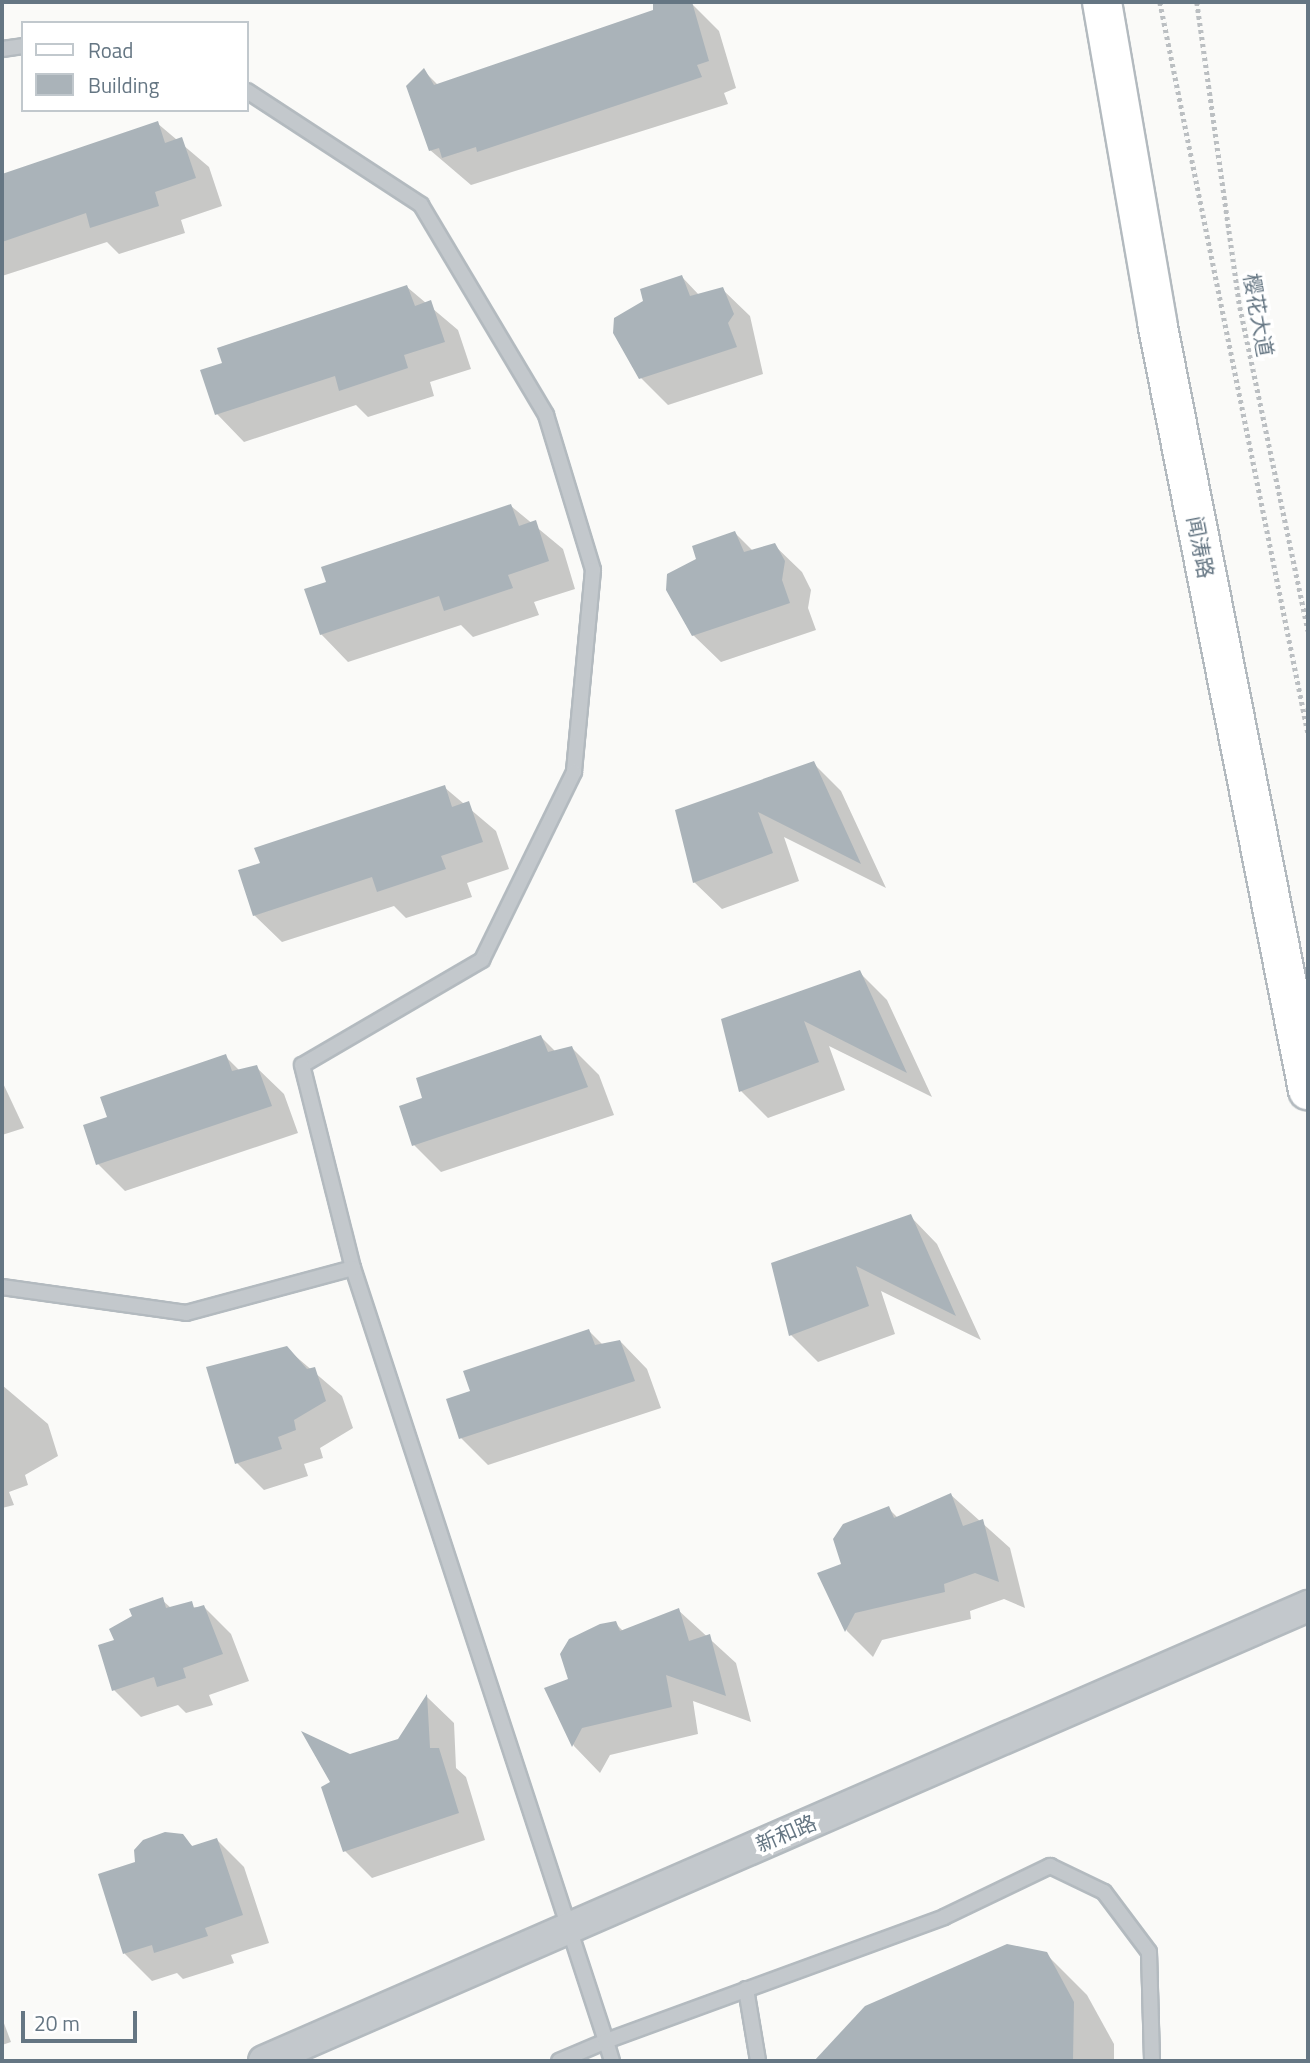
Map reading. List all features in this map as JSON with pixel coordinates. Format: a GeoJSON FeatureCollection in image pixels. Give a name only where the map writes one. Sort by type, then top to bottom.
{"type":"FeatureCollection","features":[{"type":"Feature","properties":{"kind":"main road","name":"闻涛路"},"geometry":{"type":"LineString","coordinates":[[1102,2],[1157,323],[1308,1090]]}},
{"type":"Feature","properties":{"kind":"street","name":"新和路"},"geometry":{"type":"LineString","coordinates":[[264,2061],[566,1927],[1308,1606]]}},
{"type":"Feature","properties":{"kind":"lane"},"geometry":{"type":"LineString","coordinates":[[2,49],[21,46]]}},
{"type":"Feature","properties":{"kind":"lane"},"geometry":{"type":"LineString","coordinates":[[248,92],[421,205],[546,415],[593,570],[574,772],[482,960],[302,1065],[353,1268],[566,1927],[612,2061]]}},
{"type":"Feature","properties":{"kind":"lane"},"geometry":{"type":"LineString","coordinates":[[2,1287],[186,1313],[353,1268]]}},
{"type":"Feature","properties":{"kind":"lane"},"geometry":{"type":"LineString","coordinates":[[559,2061],[606,2041],[944,1917],[1051,1866],[1104,1892],[1149,1952],[1152,2061]]}},
{"type":"Feature","properties":{"kind":"lane"},"geometry":{"type":"LineString","coordinates":[[746,1989],[758,2061]]}},
{"type":"Feature","properties":{"kind":"path"},"geometry":{"type":"LineString","coordinates":[[1160,2],[1308,733]]}},
{"type":"Feature","properties":{"kind":"path","name":"樱花大道"},"geometry":{"type":"LineString","coordinates":[[1197,2],[1240,307],[1308,631]]}},
{"type":"Feature","properties":{"kind":"building"},"geometry":{"type":"Polygon","coordinates":[[[653,2],[692,2],[709,61],[697,65],[702,77],[477,152],[476,147],[442,158],[439,148],[429,151],[406,86],[424,68],[434,85],[653,10],[653,2]]]}},
{"type":"Feature","properties":{"kind":"building"},"geometry":{"type":"Polygon","coordinates":[[[158,121],[165,143],[182,137],[196,178],[155,192],[159,206],[90,228],[86,213],[2,242],[2,174],[158,121]]]}},
{"type":"Feature","properties":{"kind":"building"},"geometry":{"type":"Polygon","coordinates":[[[682,275],[690,296],[723,287],[734,314],[728,323],[737,347],[639,379],[613,333],[614,318],[643,301],[640,289],[682,275]]]}},
{"type":"Feature","properties":{"kind":"building"},"geometry":{"type":"Polygon","coordinates":[[[407,285],[415,306],[431,300],[445,342],[404,355],[408,368],[339,391],[335,376],[215,415],[200,370],[222,363],[217,348],[407,285]]]}},
{"type":"Feature","properties":{"kind":"building"},"geometry":{"type":"Polygon","coordinates":[[[511,504],[519,526],[536,520],[549,561],[508,575],[513,588],[444,611],[439,596],[320,635],[304,589],[326,582],[321,567],[511,504]]]}},
{"type":"Feature","properties":{"kind":"building"},"geometry":{"type":"Polygon","coordinates":[[[735,531],[744,552],[775,543],[785,561],[782,580],[790,603],[692,636],[666,590],[667,574],[696,559],[692,546],[735,531]]]}},
{"type":"Feature","properties":{"kind":"building"},"geometry":{"type":"Polygon","coordinates":[[[814,761],[861,864],[758,812],[773,853],[693,883],[675,810],[814,761]]]}},
{"type":"Feature","properties":{"kind":"building"},"geometry":{"type":"Polygon","coordinates":[[[445,785],[452,807],[469,801],[483,842],[441,856],[446,869],[377,892],[372,877],[253,916],[238,870],[260,863],[254,848],[445,785]]]}},
{"type":"Feature","properties":{"kind":"building"},"geometry":{"type":"Polygon","coordinates":[[[860,970],[907,1073],[804,1021],[819,1062],[739,1092],[721,1019],[860,970]]]}},
{"type":"Feature","properties":{"kind":"building"},"geometry":{"type":"Polygon","coordinates":[[[541,1035],[548,1052],[572,1046],[588,1087],[412,1146],[399,1106],[422,1098],[416,1078],[541,1035]]]}},
{"type":"Feature","properties":{"kind":"building"},"geometry":{"type":"Polygon","coordinates":[[[226,1054],[232,1071],[257,1065],[272,1106],[96,1165],[83,1125],[107,1117],[100,1097],[226,1054]]]}},
{"type":"Feature","properties":{"kind":"building"},"geometry":{"type":"Polygon","coordinates":[[[911,1214],[956,1316],[856,1266],[869,1306],[789,1336],[771,1263],[911,1214]]]}},
{"type":"Feature","properties":{"kind":"building"},"geometry":{"type":"Polygon","coordinates":[[[589,1329],[595,1345],[620,1340],[635,1381],[459,1439],[446,1399],[470,1391],[463,1371],[589,1329]]]}},
{"type":"Feature","properties":{"kind":"building"},"geometry":{"type":"Polygon","coordinates":[[[287,1346],[307,1369],[315,1367],[326,1401],[294,1420],[296,1430],[278,1437],[282,1449],[235,1464],[206,1367],[287,1346]]]}},
{"type":"Feature","properties":{"kind":"building"},"geometry":{"type":"Polygon","coordinates":[[[951,1493],[963,1526],[983,1519],[999,1582],[975,1573],[944,1584],[945,1592],[855,1613],[845,1632],[817,1573],[841,1564],[833,1539],[843,1524],[889,1506],[894,1518],[951,1493]]]}},
{"type":"Feature","properties":{"kind":"building"},"geometry":{"type":"Polygon","coordinates":[[[163,1597],[166,1608],[192,1601],[194,1608],[204,1605],[223,1654],[183,1668],[186,1678],[157,1687],[154,1677],[112,1691],[98,1645],[114,1640],[109,1629],[132,1616],[129,1609],[163,1597]]]}},
{"type":"Feature","properties":{"kind":"building"},"geometry":{"type":"Polygon","coordinates":[[[679,1608],[689,1641],[710,1634],[726,1696],[666,1675],[672,1707],[582,1728],[572,1747],[544,1688],[568,1679],[560,1654],[569,1639],[600,1624],[616,1621],[620,1631],[679,1608]]]}},
{"type":"Feature","properties":{"kind":"building"},"geometry":{"type":"Polygon","coordinates":[[[427,1694],[430,1748],[439,1748],[459,1813],[343,1852],[321,1787],[330,1782],[301,1731],[350,1754],[398,1739],[427,1694]]]}},
{"type":"Feature","properties":{"kind":"building"},"geometry":{"type":"Polygon","coordinates":[[[165,1832],[183,1834],[192,1846],[217,1838],[243,1915],[205,1928],[208,1936],[154,1953],[152,1945],[123,1954],[98,1874],[135,1862],[134,1850],[143,1840],[165,1832]]]}},
{"type":"Feature","properties":{"kind":"building"},"geometry":{"type":"Polygon","coordinates":[[[1007,1944],[1047,1952],[1074,2002],[1073,2061],[814,2061],[865,2006],[1007,1944]]]}}]}
